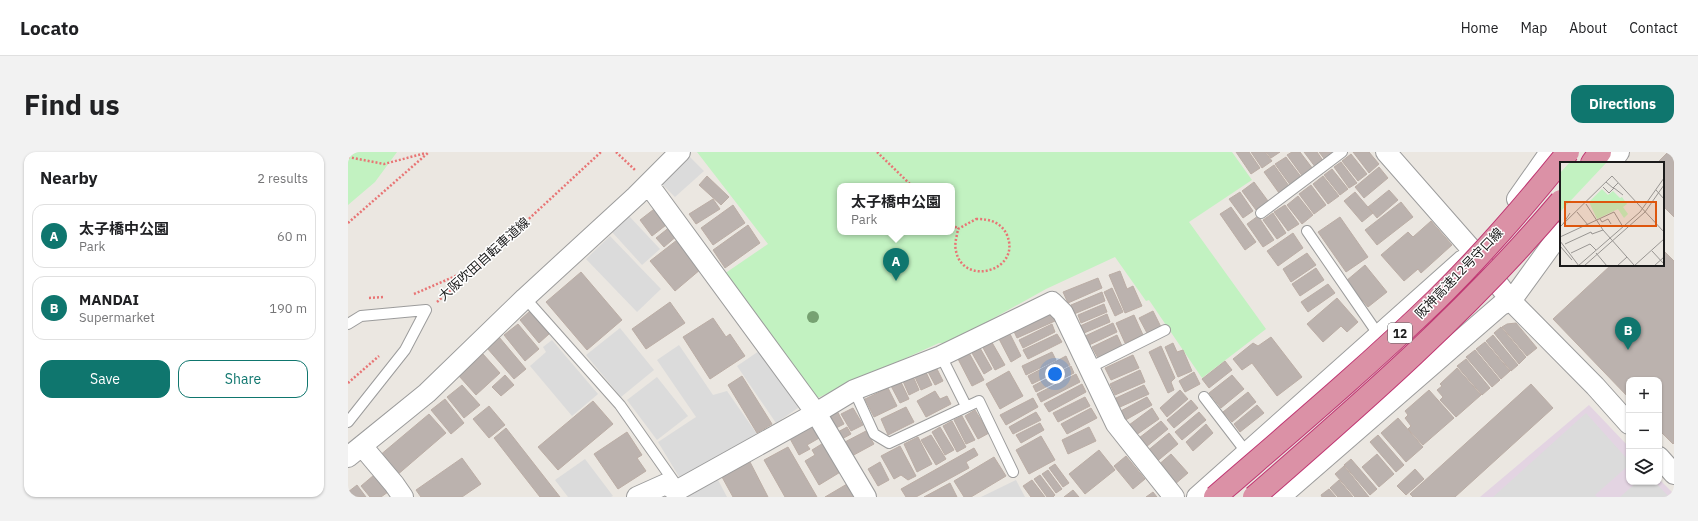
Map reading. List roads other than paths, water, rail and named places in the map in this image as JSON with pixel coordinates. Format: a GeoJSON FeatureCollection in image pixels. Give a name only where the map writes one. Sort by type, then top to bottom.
{"type":"FeatureCollection","features":[{"type":"Feature","properties":{"kind":"highway","name":"阪神高速12号守口線"},"geometry":{"type":"LineString","coordinates":[[1215,497],[1363,368],[1438,298],[1521,209],[1568,152]]}},
{"type":"Feature","properties":{"kind":"highway"},"geometry":{"type":"LineString","coordinates":[[1593,162],[1600,152]]}},
{"type":"Feature","properties":{"kind":"highway","name":"阪神高速12号守口線"},"geometry":{"type":"LineString","coordinates":[[1254,497],[1380,387],[1457,314],[1498,272],[1560,202]]}},
{"type":"Feature","properties":{"kind":"street"},"geometry":{"type":"LineString","coordinates":[[402,497],[394,484],[355,452],[427,393],[524,298],[648,184],[680,152]]}},
{"type":"Feature","properties":{"kind":"street"},"geometry":{"type":"LineString","coordinates":[[1386,152],[1473,251],[1511,301],[1595,386],[1626,421]]}},
{"type":"Feature","properties":{"kind":"street"},"geometry":{"type":"LineString","coordinates":[[1197,497],[1378,334],[1473,251],[1525,189],[1550,152]]}},
{"type":"Feature","properties":{"kind":"street"},"geometry":{"type":"LineString","coordinates":[[1612,162],[1619,152]]}},
{"type":"Feature","properties":{"kind":"street"},"geometry":{"type":"LineString","coordinates":[[648,184],[816,413],[866,497]]}},
{"type":"Feature","properties":{"kind":"street"},"geometry":{"type":"LineString","coordinates":[[1280,497],[1501,305],[1511,301],[1560,233]]}},
{"type":"Feature","properties":{"kind":"street"},"geometry":{"type":"LineString","coordinates":[[637,497],[666,484],[676,491],[816,413],[854,390],[941,356],[1052,302],[1063,313],[1116,424],[1174,497]]}},
{"type":"Feature","properties":{"kind":"street"},"geometry":{"type":"LineString","coordinates":[[1662,460],[1674,474]]}},
{"type":"Feature","properties":{"kind":"lane"},"geometry":{"type":"LineString","coordinates":[[1261,213],[1342,152]]}},
{"type":"Feature","properties":{"kind":"lane"},"geometry":{"type":"LineString","coordinates":[[1307,231],[1378,334]]}},
{"type":"Feature","properties":{"kind":"lane"},"geometry":{"type":"LineString","coordinates":[[524,298],[620,405],[679,489]]}},
{"type":"Feature","properties":{"kind":"lane","name":"大阪吹田自転車道線"},"geometry":{"type":"LineString","coordinates":[[348,324],[361,316],[426,310],[405,350],[348,422]]}},
{"type":"Feature","properties":{"kind":"lane"},"geometry":{"type":"LineString","coordinates":[[1089,368],[1164,330]]}},
{"type":"Feature","properties":{"kind":"lane"},"geometry":{"type":"LineString","coordinates":[[941,356],[966,406]]}},
{"type":"Feature","properties":{"kind":"lane"},"geometry":{"type":"LineString","coordinates":[[854,390],[874,434],[889,443],[979,401],[1013,472]]}},
{"type":"Feature","properties":{"kind":"lane"},"geometry":{"type":"LineString","coordinates":[[1204,397],[1247,453]]}},
{"type":"Feature","properties":{"kind":"place","name":"太子橋中公園"},"geometry":{"type":"Point","coordinates":[896,281]}},
{"type":"Feature","properties":{"kind":"place","name":"MANDAI"},"geometry":{"type":"Point","coordinates":[1628,350]}}]}
